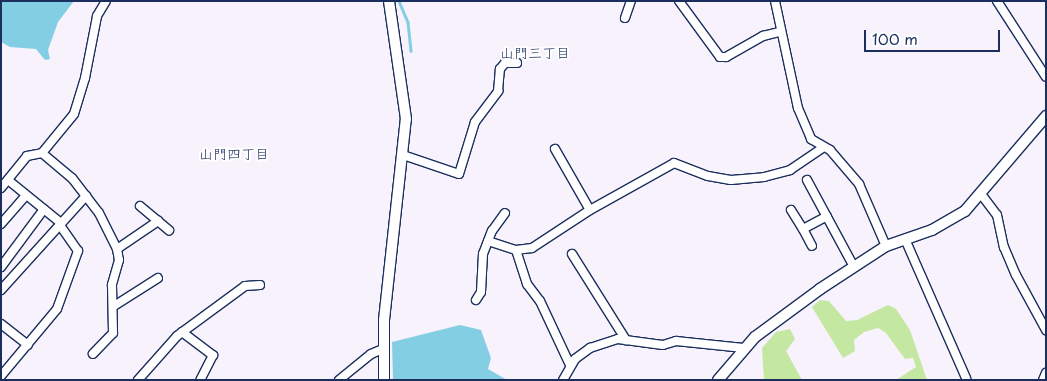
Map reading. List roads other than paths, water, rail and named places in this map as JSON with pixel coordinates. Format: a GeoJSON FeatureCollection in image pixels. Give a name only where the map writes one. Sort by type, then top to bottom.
{"type":"FeatureCollection","features":[{"type":"Feature","properties":{"kind":"street"},"geometry":{"type":"LineString","coordinates":[[1,188],[27,156],[42,153],[74,114],[85,78],[96,16],[106,1]]}},
{"type":"Feature","properties":{"kind":"street"},"geometry":{"type":"LineString","coordinates":[[382,378],[383,349],[406,120],[402,78],[389,1]]}},
{"type":"Feature","properties":{"kind":"street"},"geometry":{"type":"LineString","coordinates":[[625,18],[631,1]]}},
{"type":"Feature","properties":{"kind":"street"},"geometry":{"type":"LineString","coordinates":[[679,1],[720,57],[726,58],[763,36],[779,32]]}},
{"type":"Feature","properties":{"kind":"street"},"geometry":{"type":"LineString","coordinates":[[775,1],[779,32],[798,108],[811,139],[838,157],[859,184],[886,246]]}},
{"type":"Feature","properties":{"kind":"street"},"geometry":{"type":"LineString","coordinates":[[997,1],[1046,77]]}},
{"type":"Feature","properties":{"kind":"street"},"geometry":{"type":"LineString","coordinates":[[403,155],[459,174],[474,122],[498,91],[500,69],[505,63],[517,63]]}},
{"type":"Feature","properties":{"kind":"street"},"geometry":{"type":"LineString","coordinates":[[718,380],[744,348],[770,325],[854,266],[886,246],[950,221],[981,194],[1046,116]]}},
{"type":"Feature","properties":{"kind":"street"},"geometry":{"type":"LineString","coordinates":[[488,241],[516,250],[542,243],[590,210],[674,163],[708,176],[731,180],[764,177],[790,170],[824,147]]}},
{"type":"Feature","properties":{"kind":"street"},"geometry":{"type":"LineString","coordinates":[[555,149],[590,210]]}},
{"type":"Feature","properties":{"kind":"street"},"geometry":{"type":"LineString","coordinates":[[42,153],[72,178],[86,196],[117,250],[119,260],[112,285],[114,306],[113,333],[93,354]]}},
{"type":"Feature","properties":{"kind":"street"},"geometry":{"type":"LineString","coordinates":[[1,376],[57,309],[78,251],[61,224],[8,180]]}},
{"type":"Feature","properties":{"kind":"street"},"geometry":{"type":"LineString","coordinates":[[807,180],[854,266]]}},
{"type":"Feature","properties":{"kind":"street"},"geometry":{"type":"LineString","coordinates":[[981,194],[997,215],[1004,247],[1016,275],[1046,330]]}},
{"type":"Feature","properties":{"kind":"street"},"geometry":{"type":"LineString","coordinates":[[1,224],[26,195]]}},
{"type":"Feature","properties":{"kind":"street"},"geometry":{"type":"LineString","coordinates":[[1,290],[86,196]]}},
{"type":"Feature","properties":{"kind":"street"},"geometry":{"type":"LineString","coordinates":[[140,206],[169,230]]}},
{"type":"Feature","properties":{"kind":"street"},"geometry":{"type":"LineString","coordinates":[[1,267],[44,209]]}},
{"type":"Feature","properties":{"kind":"street"},"geometry":{"type":"LineString","coordinates":[[791,210],[812,246]]}},
{"type":"Feature","properties":{"kind":"street"},"geometry":{"type":"LineString","coordinates":[[476,300],[481,292],[481,260],[488,241],[505,213]]}},
{"type":"Feature","properties":{"kind":"street"},"geometry":{"type":"LineString","coordinates":[[802,229],[827,216]]}},
{"type":"Feature","properties":{"kind":"street"},"geometry":{"type":"LineString","coordinates":[[117,250],[158,222]]}},
{"type":"Feature","properties":{"kind":"street"},"geometry":{"type":"LineString","coordinates":[[905,239],[966,378]]}},
{"type":"Feature","properties":{"kind":"street"},"geometry":{"type":"LineString","coordinates":[[516,250],[527,284],[540,300],[570,365]]}},
{"type":"Feature","properties":{"kind":"street"},"geometry":{"type":"LineString","coordinates":[[572,254],[626,340]]}},
{"type":"Feature","properties":{"kind":"street"},"geometry":{"type":"LineString","coordinates":[[114,306],[158,278]]}},
{"type":"Feature","properties":{"kind":"street"},"geometry":{"type":"LineString","coordinates":[[138,380],[182,332],[245,286],[260,285]]}},
{"type":"Feature","properties":{"kind":"street"},"geometry":{"type":"LineString","coordinates":[[1,324],[28,345]]}},
{"type":"Feature","properties":{"kind":"street"},"geometry":{"type":"LineString","coordinates":[[182,332],[213,355],[200,380]]}},
{"type":"Feature","properties":{"kind":"street"},"geometry":{"type":"LineString","coordinates":[[563,380],[570,365],[597,345],[626,340],[663,345],[676,341],[744,348]]}},
{"type":"Feature","properties":{"kind":"street"},"geometry":{"type":"LineString","coordinates":[[339,380],[371,354],[383,349]]}},
{"type":"Feature","properties":{"kind":"street"},"geometry":{"type":"LineString","coordinates":[[1043,380],[1046,373]]}},
{"type":"Feature","properties":{"kind":"water"},"geometry":{"type":"Polygon","coordinates":[[[1,1],[74,1],[58,22],[48,50],[50,59],[45,60],[36,49],[10,47],[1,42],[1,1]]]}},
{"type":"Feature","properties":{"kind":"water"},"geometry":{"type":"Polygon","coordinates":[[[460,325],[481,330],[491,358],[488,369],[507,380],[393,380],[392,342],[460,325]]]}},
{"type":"Feature","properties":{"kind":"waterway"},"geometry":{"type":"LineString","coordinates":[[399,1],[408,22],[411,51]]}},
{"type":"Feature","properties":{"kind":"district","name":"山門三丁目"},"geometry":{"type":"Point","coordinates":[535,53]}},
{"type":"Feature","properties":{"kind":"district","name":"山門四丁目"},"geometry":{"type":"Point","coordinates":[234,154]}}]}
